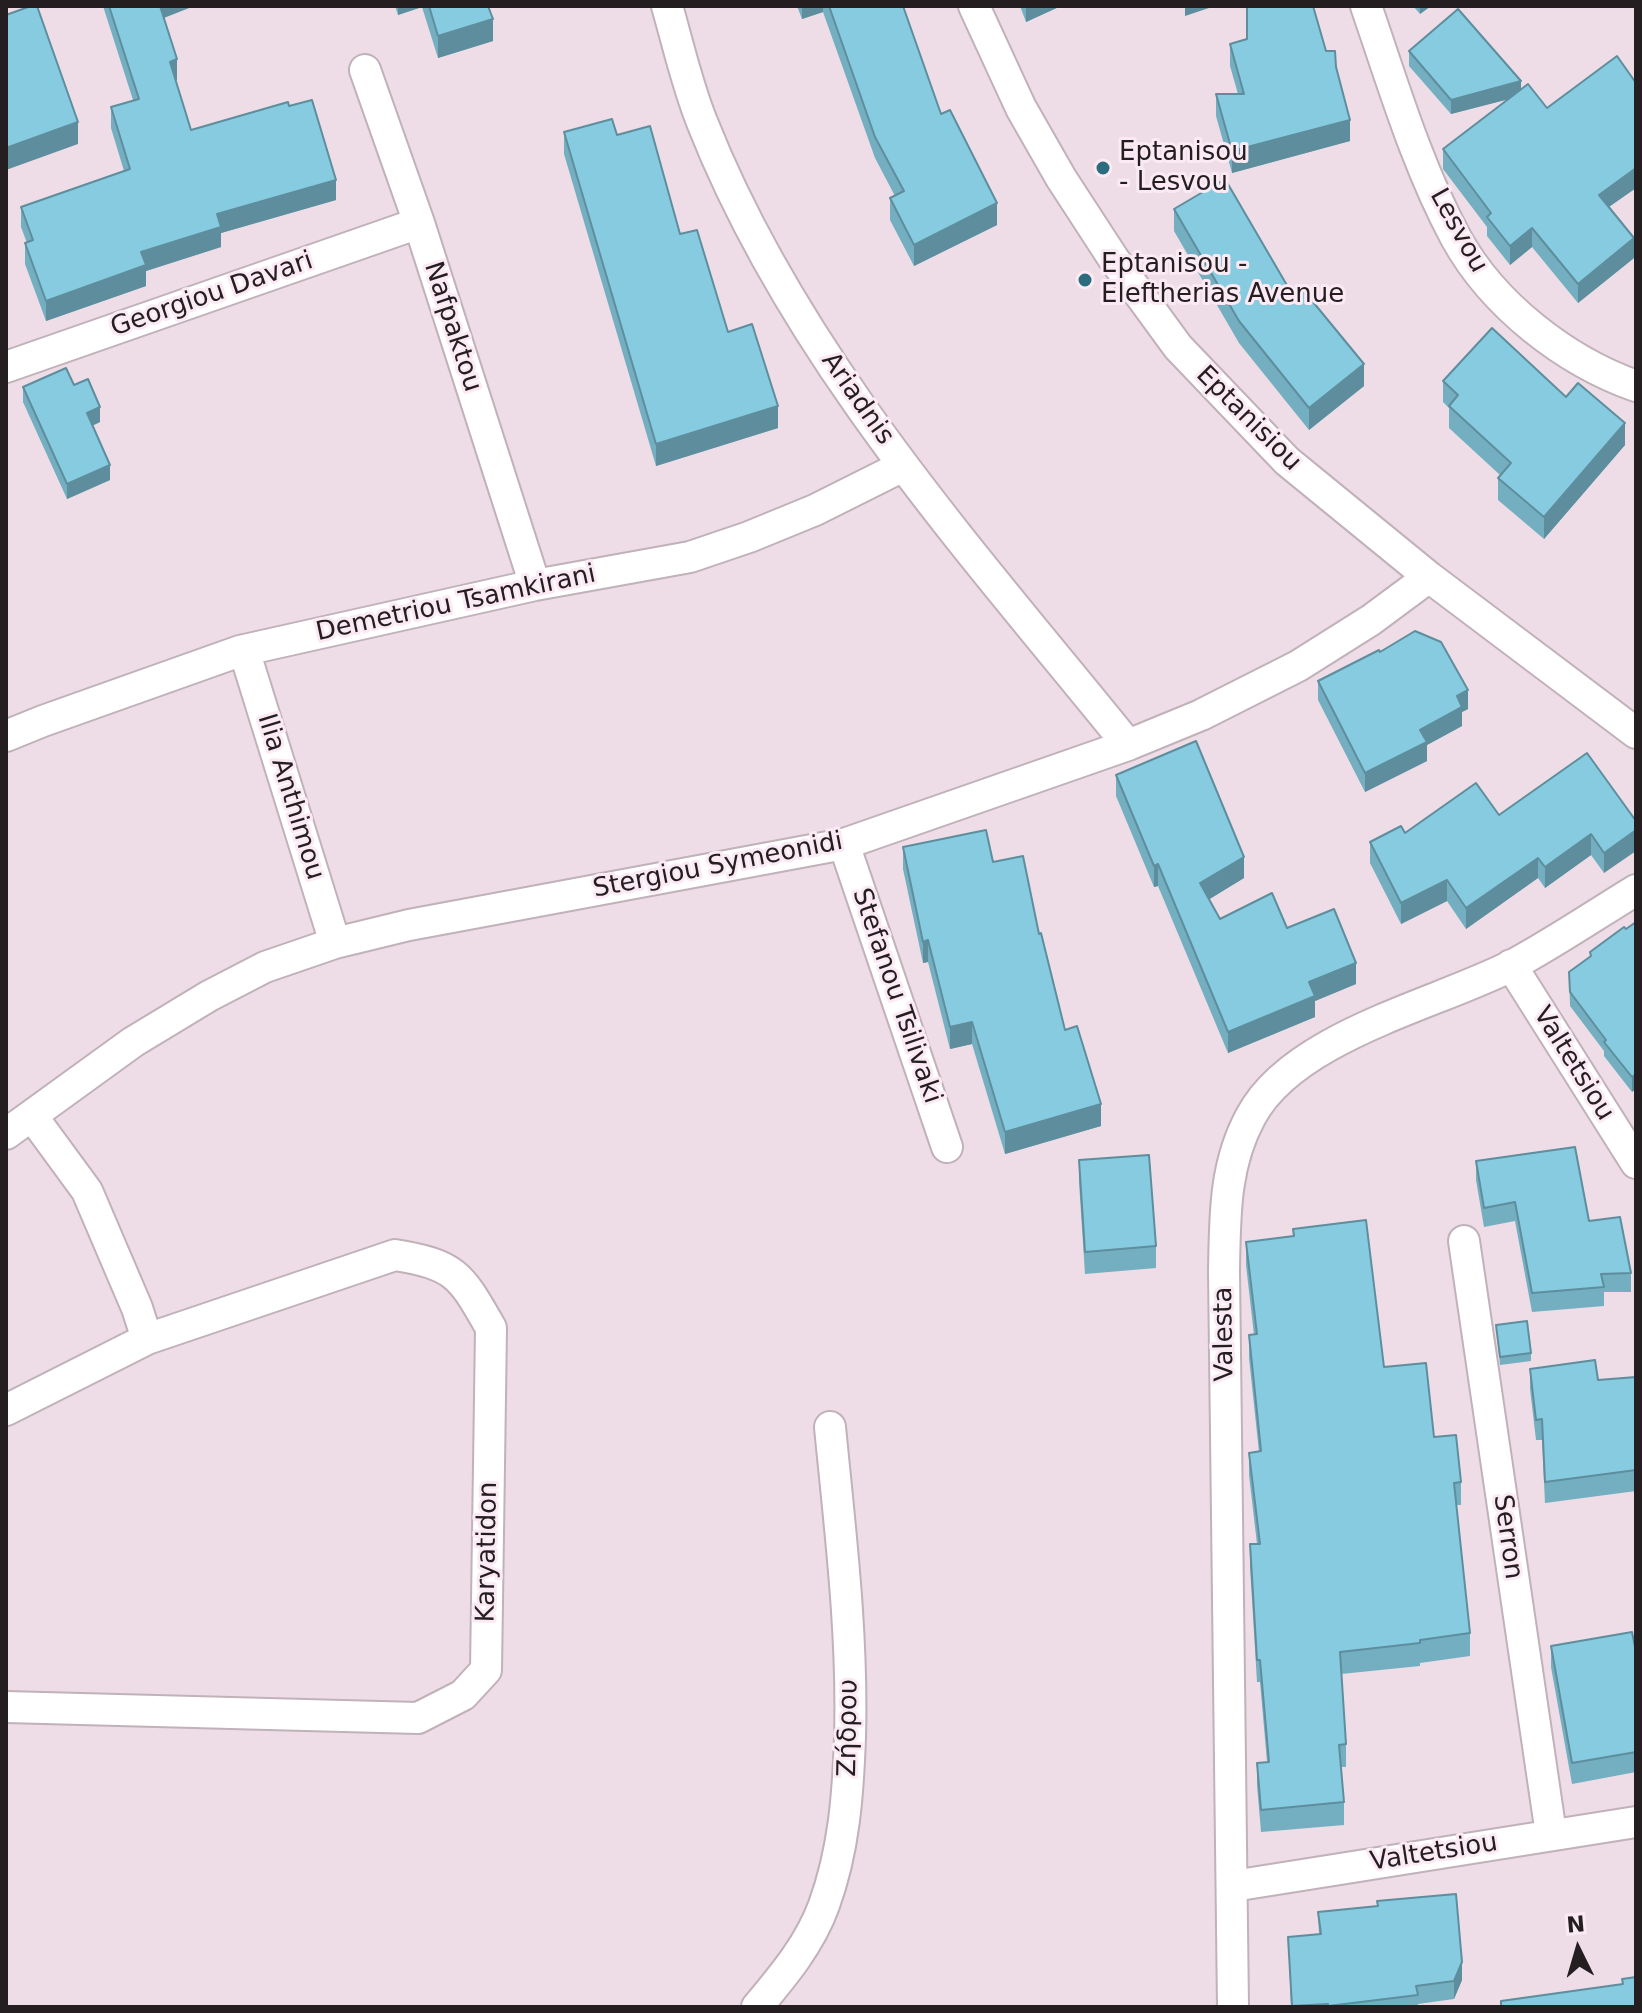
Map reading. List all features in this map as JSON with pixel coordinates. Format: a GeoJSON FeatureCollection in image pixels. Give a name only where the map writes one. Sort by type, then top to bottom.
{"type":"FeatureCollection","features":[{"type":"Feature","properties":{"kind":"street","name":"Eptanisiou"},"geometry":{"type":"LineString","coordinates":[[974,6],[1021,108],[1061,178],[1113,258],[1178,347],[1287,461],[1429,577],[1636,733]]}},
{"type":"Feature","properties":{"kind":"street","name":"Lesvou"},"geometry":{"type":"LineString","coordinates":[[1366,6],[1421,163],[1457,240],[1485,280],[1527,322],[1562,348],[1617,379],[1636,386]]}},
{"type":"Feature","properties":{"kind":"street","name":"Ariadnis"},"geometry":{"type":"LineString","coordinates":[[668,11],[701,121],[743,211],[810,332],[903,466],[1128,745]]}},
{"type":"Feature","properties":{"kind":"street","name":"Nafpaktou"},"geometry":{"type":"LineString","coordinates":[[365,70],[419,223],[535,585]]}},
{"type":"Feature","properties":{"kind":"street","name":"Georgiou Davari"},"geometry":{"type":"LineString","coordinates":[[6,367],[419,223]]}},
{"type":"Feature","properties":{"kind":"street","name":"Demetriou Tsamkirani"},"geometry":{"type":"LineString","coordinates":[[6,736],[242,651],[535,585],[690,557],[815,510],[903,466]]}},
{"type":"Feature","properties":{"kind":"street","name":"Stergiou Symeonidi"},"geometry":{"type":"LineString","coordinates":[[6,1134],[133,1042],[209,996],[265,967],[335,943],[409,925],[844,844],[1128,745],[1201,715],[1298,666],[1371,620],[1429,577]]}},
{"type":"Feature","properties":{"kind":"street","name":"Ilia Anthimou"},"geometry":{"type":"LineString","coordinates":[[242,651],[335,943]]}},
{"type":"Feature","properties":{"kind":"street","name":"Stefanou Tsilivaki"},"geometry":{"type":"LineString","coordinates":[[844,844],[947,1147]]}},
{"type":"Feature","properties":{"kind":"street","name":"Valesta"},"geometry":{"type":"LineString","coordinates":[[1233,2007],[1224,1271],[1226,1189],[1236,1148],[1252,1114],[1273,1087],[1301,1062],[1338,1041],[1511,965],[1636,890]]}},
{"type":"Feature","properties":{"kind":"street","name":"Valtetsiou"},"geometry":{"type":"LineString","coordinates":[[1511,965],[1636,1163]]}},
{"type":"Feature","properties":{"kind":"street"},"geometry":{"type":"LineString","coordinates":[[32,1116],[87,1191],[147,1339]]}},
{"type":"Feature","properties":{"kind":"street","name":"Serron"},"geometry":{"type":"LineString","coordinates":[[1464,1241],[1551,1834]]}},
{"type":"Feature","properties":{"kind":"street","name":"Karyatidon"},"geometry":{"type":"LineString","coordinates":[[6,1410],[147,1339],[395,1255],[429,1260],[463,1280],[491,1328],[486,1670],[463,1695],[418,1718],[6,1707]]}},
{"type":"Feature","properties":{"kind":"street","name":"Ζήδρου"},"geometry":{"type":"LineString","coordinates":[[757,2007],[802,1949],[823,1908],[837,1865],[846,1822],[851,1694],[847,1594],[830,1427]]}},
{"type":"Feature","properties":{"kind":"street","name":"Valtetsiou"},"geometry":{"type":"LineString","coordinates":[[1233,1886],[1636,1822]]}},
{"type":"Feature","properties":{"kind":"building"},"geometry":{"type":"Polygon","coordinates":[[[37,6],[78,122],[6,148],[6,15],[37,6]]]}},
{"type":"Feature","properties":{"kind":"building"},"geometry":{"type":"Polygon","coordinates":[[[109,6],[160,6],[177,59],[170,62],[191,130],[288,102],[289,106],[312,100],[336,180],[217,214],[221,227],[141,252],[146,265],[46,301],[25,243],[33,240],[21,207],[130,169],[111,107],[139,99],[109,6]]]}},
{"type":"Feature","properties":{"kind":"building"},"geometry":{"type":"Polygon","coordinates":[[[429,6],[488,6],[493,19],[438,36],[429,6]]]}},
{"type":"Feature","properties":{"kind":"building"},"geometry":{"type":"Polygon","coordinates":[[[829,6],[903,6],[941,114],[950,110],[997,203],[914,245],[890,198],[904,191],[875,137],[829,6]]]}},
{"type":"Feature","properties":{"kind":"building"},"geometry":{"type":"Polygon","coordinates":[[[1247,6],[1313,6],[1326,51],[1335,51],[1336,67],[1350,120],[1232,151],[1216,94],[1244,94],[1230,44],[1247,39],[1247,6]]]}},
{"type":"Feature","properties":{"kind":"building"},"geometry":{"type":"Polygon","coordinates":[[[1458,9],[1521,81],[1451,100],[1409,51],[1458,9]]]}},
{"type":"Feature","properties":{"kind":"building"},"geometry":{"type":"Polygon","coordinates":[[[1617,56],[1636,83],[1636,168],[1599,195],[1634,238],[1578,284],[1532,228],[1510,246],[1487,217],[1491,213],[1443,149],[1528,84],[1547,108],[1617,56]]]}},
{"type":"Feature","properties":{"kind":"building"},"geometry":{"type":"Polygon","coordinates":[[[612,119],[617,135],[650,126],[680,234],[697,230],[728,332],[752,324],[778,406],[656,444],[564,132],[612,119]]]}},
{"type":"Feature","properties":{"kind":"building"},"geometry":{"type":"Polygon","coordinates":[[[1225,179],[1295,299],[1304,291],[1364,364],[1309,408],[1239,321],[1174,209],[1225,179]]]}},
{"type":"Feature","properties":{"kind":"building"},"geometry":{"type":"Polygon","coordinates":[[[1492,328],[1566,397],[1578,383],[1625,423],[1544,517],[1498,478],[1511,463],[1449,406],[1458,395],[1443,381],[1492,328]]]}},
{"type":"Feature","properties":{"kind":"building"},"geometry":{"type":"Polygon","coordinates":[[[66,368],[74,385],[88,379],[100,407],[87,413],[110,465],[67,484],[23,387],[66,368]]]}},
{"type":"Feature","properties":{"kind":"building"},"geometry":{"type":"Polygon","coordinates":[[[1415,631],[1441,642],[1468,690],[1457,696],[1462,707],[1420,730],[1427,742],[1365,773],[1318,681],[1380,652],[1415,631]]]}},
{"type":"Feature","properties":{"kind":"building"},"geometry":{"type":"Polygon","coordinates":[[[1196,741],[1244,857],[1200,883],[1220,919],[1272,893],[1287,928],[1334,909],[1356,963],[1309,982],[1315,996],[1228,1032],[1158,864],[1154,866],[1116,775],[1196,741]]]}},
{"type":"Feature","properties":{"kind":"building"},"geometry":{"type":"Polygon","coordinates":[[[1587,753],[1636,821],[1636,830],[1604,853],[1591,834],[1545,867],[1538,858],[1466,908],[1447,880],[1401,903],[1370,842],[1401,826],[1405,833],[1476,783],[1499,815],[1587,753]]]}},
{"type":"Feature","properties":{"kind":"building"},"geometry":{"type":"Polygon","coordinates":[[[986,830],[993,862],[1023,856],[1039,934],[1065,1030],[1077,1026],[1101,1104],[1005,1132],[972,1022],[950,1027],[928,940],[923,942],[903,847],[986,830]]]}},
{"type":"Feature","properties":{"kind":"building"},"geometry":{"type":"Polygon","coordinates":[[[1636,922],[1636,1074],[1632,1077],[1570,992],[1569,972],[1591,956],[1590,952],[1636,922]]]}},
{"type":"Feature","properties":{"kind":"building"},"geometry":{"type":"Polygon","coordinates":[[[1575,1147],[1589,1221],[1620,1217],[1631,1273],[1601,1274],[1604,1287],[1532,1293],[1515,1202],[1484,1208],[1476,1161],[1575,1147]]]}},
{"type":"Feature","properties":{"kind":"building"},"geometry":{"type":"Polygon","coordinates":[[[1149,1155],[1156,1246],[1085,1252],[1079,1160],[1149,1155]]]}},
{"type":"Feature","properties":{"kind":"building"},"geometry":{"type":"Polygon","coordinates":[[[1366,1220],[1384,1367],[1426,1363],[1434,1437],[1456,1435],[1461,1482],[1454,1483],[1470,1633],[1420,1640],[1420,1643],[1340,1652],[1346,1744],[1339,1745],[1344,1802],[1261,1810],[1257,1763],[1269,1762],[1260,1660],[1257,1660],[1250,1544],[1260,1544],[1249,1453],[1261,1451],[1249,1335],[1257,1334],[1246,1242],[1294,1236],[1293,1229],[1366,1220]]]}},
{"type":"Feature","properties":{"kind":"building"},"geometry":{"type":"Polygon","coordinates":[[[1527,1321],[1531,1353],[1500,1357],[1496,1325],[1527,1321]]]}},
{"type":"Feature","properties":{"kind":"building"},"geometry":{"type":"Polygon","coordinates":[[[1595,1360],[1598,1380],[1636,1377],[1636,1470],[1545,1482],[1542,1419],[1536,1420],[1530,1369],[1595,1360]]]}},
{"type":"Feature","properties":{"kind":"building"},"geometry":{"type":"Polygon","coordinates":[[[1632,1632],[1636,1652],[1636,1752],[1572,1763],[1551,1646],[1632,1632]]]}},
{"type":"Feature","properties":{"kind":"building"},"geometry":{"type":"Polygon","coordinates":[[[1456,1894],[1462,1962],[1454,1981],[1416,1986],[1418,1995],[1328,2006],[1292,2006],[1288,1937],[1321,1934],[1318,1912],[1378,1906],[1377,1901],[1456,1894]]]}},
{"type":"Feature","properties":{"kind":"building"},"geometry":{"type":"Polygon","coordinates":[[[1636,1977],[1636,2007],[1501,2007],[1501,2001],[1623,1984],[1622,1979],[1636,1977]]]}},
{"type":"Feature","properties":{"kind":"place","name":"Eptanisou - Lesvou"},"geometry":{"type":"Point","coordinates":[1103,168]}},
{"type":"Feature","properties":{"kind":"place","name":"Eptanisou - Eleftherias Avenue"},"geometry":{"type":"Point","coordinates":[1085,280]}}]}
